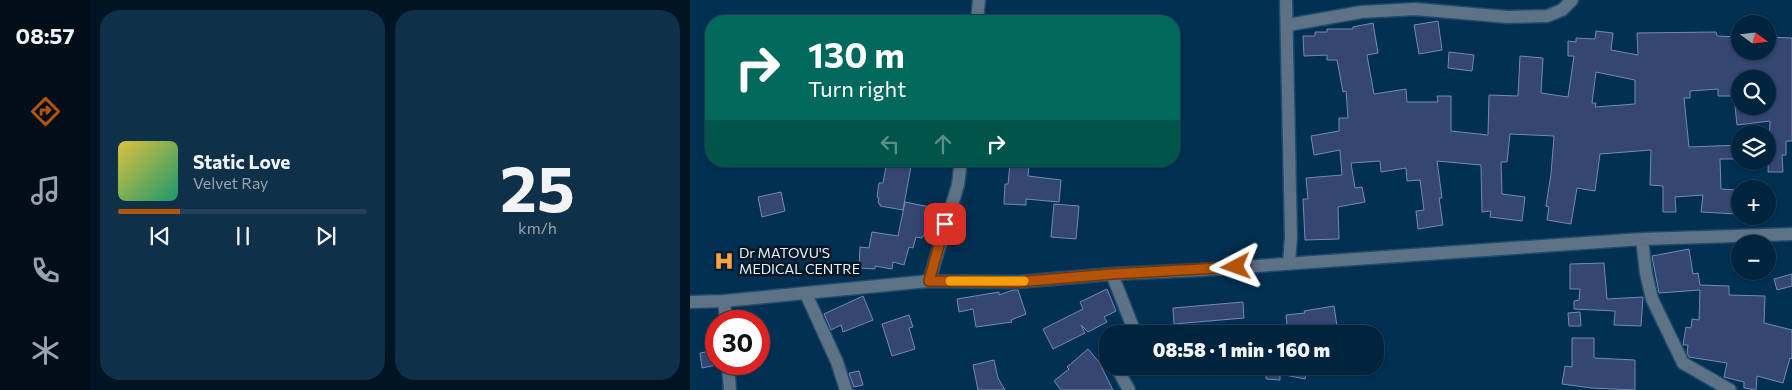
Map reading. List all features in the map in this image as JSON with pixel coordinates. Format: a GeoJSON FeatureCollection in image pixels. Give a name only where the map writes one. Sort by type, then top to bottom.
{"type":"FeatureCollection","features":[{"type":"Feature","properties":{"kind":"street"},"geometry":{"type":"LineString","coordinates":[[978,15],[979,0]]}},
{"type":"Feature","properties":{"kind":"street"},"geometry":{"type":"LineString","coordinates":[[1286,0],[1291,237],[1289,263]]}},
{"type":"Feature","properties":{"kind":"street"},"geometry":{"type":"LineString","coordinates":[[1288,25],[1361,12],[1415,9],[1508,17],[1547,16],[1562,10],[1572,0]]}},
{"type":"Feature","properties":{"kind":"street"},"geometry":{"type":"LineString","coordinates":[[929,281],[958,185],[960,167]]}},
{"type":"Feature","properties":{"kind":"street"},"geometry":{"type":"LineString","coordinates":[[690,302],[806,294],[929,281],[1017,282],[1642,239],[1792,234]]}},
{"type":"Feature","properties":{"kind":"street"},"geometry":{"type":"LineString","coordinates":[[1642,239],[1646,273],[1652,299],[1683,363],[1730,390]]}},
{"type":"Feature","properties":{"kind":"street"},"geometry":{"type":"LineString","coordinates":[[1112,274],[1132,325]]}},
{"type":"Feature","properties":{"kind":"street"},"geometry":{"type":"LineString","coordinates":[[806,294],[837,362],[846,390]]}},
{"type":"Feature","properties":{"kind":"street"},"geometry":{"type":"LineString","coordinates":[[724,301],[725,310]]}},
{"type":"Feature","properties":{"kind":"street"},"geometry":{"type":"LineString","coordinates":[[729,375],[730,390]]}},
{"type":"Feature","properties":{"kind":"street"},"geometry":{"type":"LineString","coordinates":[[1121,375],[1129,390]]}},
{"type":"Feature","properties":{"kind":"building"},"geometry":{"type":"Polygon","coordinates":[[[1438,21],[1442,50],[1419,54],[1414,25],[1438,21]]]}},
{"type":"Feature","properties":{"kind":"building"},"geometry":{"type":"Polygon","coordinates":[[[1373,23],[1378,53],[1367,55],[1374,94],[1406,89],[1407,102],[1438,102],[1437,96],[1451,96],[1451,131],[1488,135],[1489,95],[1518,96],[1520,56],[1543,58],[1541,93],[1568,97],[1574,56],[1568,56],[1568,41],[1576,42],[1576,38],[1595,39],[1596,31],[1613,33],[1611,50],[1638,55],[1637,33],[1716,32],[1717,36],[1731,37],[1731,60],[1776,60],[1776,37],[1792,38],[1792,141],[1786,141],[1786,155],[1782,155],[1783,172],[1768,172],[1768,170],[1776,170],[1776,125],[1770,125],[1770,121],[1737,125],[1736,115],[1776,115],[1776,70],[1731,70],[1731,96],[1718,96],[1718,89],[1690,91],[1690,98],[1684,98],[1689,147],[1731,145],[1731,159],[1720,159],[1721,189],[1731,190],[1731,214],[1701,212],[1703,195],[1675,197],[1676,212],[1663,212],[1663,186],[1650,185],[1651,150],[1600,154],[1595,191],[1577,188],[1571,224],[1547,220],[1549,207],[1546,206],[1554,136],[1510,134],[1507,162],[1501,162],[1502,194],[1525,197],[1522,221],[1490,217],[1491,211],[1482,212],[1481,165],[1437,161],[1442,198],[1439,198],[1443,225],[1418,229],[1416,211],[1424,210],[1420,180],[1407,181],[1406,168],[1381,172],[1380,161],[1351,163],[1355,188],[1362,187],[1365,202],[1338,207],[1339,239],[1305,240],[1303,199],[1308,199],[1306,178],[1342,175],[1340,150],[1314,155],[1311,136],[1339,131],[1339,118],[1348,118],[1346,91],[1343,92],[1337,60],[1327,60],[1327,55],[1304,56],[1303,36],[1315,36],[1315,32],[1327,32],[1327,29],[1353,29],[1353,27],[1373,23]],[[1596,72],[1592,103],[1596,103],[1595,107],[1635,104],[1635,80],[1596,72]]]}},
{"type":"Feature","properties":{"kind":"building"},"geometry":{"type":"Polygon","coordinates":[[[1449,52],[1474,55],[1472,71],[1448,68],[1449,52]]]}},
{"type":"Feature","properties":{"kind":"building"},"geometry":{"type":"Polygon","coordinates":[[[886,167],[911,167],[903,210],[880,206],[878,203],[879,198],[877,197],[879,183],[883,183],[886,167]]]}},
{"type":"Feature","properties":{"kind":"building"},"geometry":{"type":"Polygon","coordinates":[[[1010,167],[1029,167],[1028,176],[1061,180],[1059,202],[1026,199],[1026,205],[1004,204],[1005,184],[1008,184],[1010,167]]]}},
{"type":"Feature","properties":{"kind":"building"},"geometry":{"type":"Polygon","coordinates":[[[781,192],[785,211],[762,217],[758,197],[781,192]]]}},
{"type":"Feature","properties":{"kind":"building"},"geometry":{"type":"Polygon","coordinates":[[[905,202],[930,207],[924,236],[922,238],[916,237],[913,248],[909,247],[904,265],[893,262],[892,269],[875,266],[875,269],[859,268],[860,247],[869,248],[872,232],[898,236],[905,202]]]}},
{"type":"Feature","properties":{"kind":"building"},"geometry":{"type":"Polygon","coordinates":[[[1054,204],[1079,206],[1076,239],[1051,237],[1054,204]]]}},
{"type":"Feature","properties":{"kind":"building"},"geometry":{"type":"Polygon","coordinates":[[[1689,249],[1693,274],[1698,273],[1700,285],[1729,286],[1729,295],[1765,296],[1764,323],[1792,330],[1792,359],[1790,358],[1783,383],[1757,376],[1756,390],[1744,388],[1744,382],[1724,377],[1727,363],[1689,357],[1687,353],[1688,345],[1683,345],[1686,327],[1691,328],[1692,319],[1699,320],[1700,290],[1659,293],[1652,256],[1689,249]]]}},
{"type":"Feature","properties":{"kind":"building"},"geometry":{"type":"Polygon","coordinates":[[[1604,263],[1607,299],[1643,297],[1641,326],[1614,325],[1615,311],[1574,309],[1574,301],[1579,300],[1580,289],[1570,289],[1570,264],[1604,263]]]}},
{"type":"Feature","properties":{"kind":"building"},"geometry":{"type":"Polygon","coordinates":[[[1792,274],[1792,286],[1777,290],[1774,280],[1792,274]]]}},
{"type":"Feature","properties":{"kind":"building"},"geometry":{"type":"Polygon","coordinates":[[[1107,289],[1116,311],[1104,317],[1107,322],[1088,332],[1081,325],[1085,333],[1053,349],[1043,329],[1083,309],[1080,302],[1107,289]]]}},
{"type":"Feature","properties":{"kind":"building"},"geometry":{"type":"Polygon","coordinates":[[[1018,290],[1026,314],[1011,320],[1012,322],[976,327],[973,309],[959,312],[957,299],[999,292],[999,295],[1018,290]]]}},
{"type":"Feature","properties":{"kind":"building"},"geometry":{"type":"Polygon","coordinates":[[[863,296],[873,320],[843,332],[841,325],[831,330],[824,314],[863,296]]]}},
{"type":"Feature","properties":{"kind":"building"},"geometry":{"type":"Polygon","coordinates":[[[1243,302],[1244,318],[1174,324],[1173,308],[1243,302]]]}},
{"type":"Feature","properties":{"kind":"building"},"geometry":{"type":"Polygon","coordinates":[[[1334,306],[1337,325],[1287,325],[1286,315],[1305,313],[1304,311],[1334,306]]]}},
{"type":"Feature","properties":{"kind":"building"},"geometry":{"type":"Polygon","coordinates":[[[1580,312],[1581,326],[1569,326],[1568,313],[1580,312]]]}},
{"type":"Feature","properties":{"kind":"building"},"geometry":{"type":"Polygon","coordinates":[[[909,315],[913,327],[909,328],[915,349],[892,356],[882,324],[909,315]]]}},
{"type":"Feature","properties":{"kind":"building"},"geometry":{"type":"Polygon","coordinates":[[[1572,338],[1594,338],[1594,358],[1635,360],[1635,390],[1592,388],[1562,384],[1565,366],[1572,367],[1572,338]]]}},
{"type":"Feature","properties":{"kind":"building"},"geometry":{"type":"Polygon","coordinates":[[[1088,349],[1099,362],[1099,375],[1106,375],[1113,390],[1061,390],[1054,381],[1069,369],[1067,367],[1088,349]]]}},
{"type":"Feature","properties":{"kind":"building"},"geometry":{"type":"Polygon","coordinates":[[[705,352],[705,367],[702,368],[700,353],[705,352]]]}},
{"type":"Feature","properties":{"kind":"building"},"geometry":{"type":"Polygon","coordinates":[[[994,360],[998,378],[1005,390],[978,390],[973,365],[994,360]]]}},
{"type":"Feature","properties":{"kind":"building"},"geometry":{"type":"Polygon","coordinates":[[[859,371],[863,385],[854,387],[849,373],[859,371]]]}},
{"type":"Feature","properties":{"kind":"building"},"geometry":{"type":"Polygon","coordinates":[[[1266,375],[1280,375],[1280,380],[1266,379],[1266,375]]]}},
{"type":"Feature","properties":{"kind":"building"},"geometry":{"type":"Polygon","coordinates":[[[1285,375],[1306,375],[1305,379],[1285,375]]]}},
{"type":"Feature","properties":{"kind":"slow traffic"},"geometry":{"type":"LineString","coordinates":[[950,281],[1024,281]]}},
{"type":"Feature","properties":{"kind":"place","name":"Dr MATOVU'S MEDICAL CENTRE"},"geometry":{"type":"Point","coordinates":[724,261]}},
{"type":"Feature","properties":{"kind":"route"},"geometry":{"type":"LineString","coordinates":[[945,224],[929,281],[1017,282],[1236,267]]}}]}
